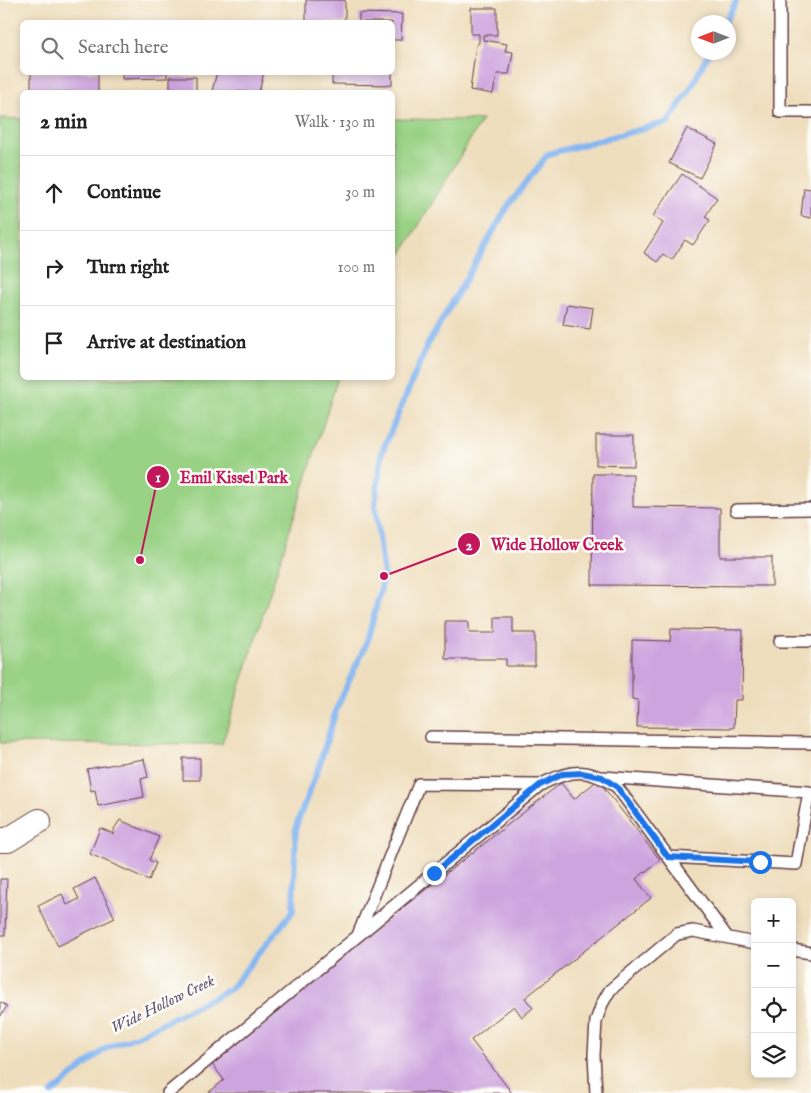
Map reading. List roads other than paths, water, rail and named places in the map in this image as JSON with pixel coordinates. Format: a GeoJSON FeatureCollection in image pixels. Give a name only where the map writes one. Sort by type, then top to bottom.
{"type":"FeatureCollection","features":[{"type":"Feature","properties":{"kind":"street"},"geometry":{"type":"LineString","coordinates":[[0,840],[8,840],[39,821]]}},
{"type":"Feature","properties":{"kind":"lane"},"geometry":{"type":"LineString","coordinates":[[780,0],[780,112],[811,112]]}},
{"type":"Feature","properties":{"kind":"lane"},"geometry":{"type":"LineString","coordinates":[[736,510],[811,509]]}},
{"type":"Feature","properties":{"kind":"lane"},"geometry":{"type":"LineString","coordinates":[[780,641],[811,641]]}},
{"type":"Feature","properties":{"kind":"lane"},"geometry":{"type":"LineString","coordinates":[[431,737],[811,743]]}},
{"type":"Feature","properties":{"kind":"lane"},"geometry":{"type":"LineString","coordinates":[[168,1093],[540,785],[562,774],[582,773],[602,777],[809,792],[796,864],[668,857]]}},
{"type":"Feature","properties":{"kind":"lane"},"geometry":{"type":"LineString","coordinates":[[602,777],[617,787],[727,937]]}},
{"type":"Feature","properties":{"kind":"lane"},"geometry":{"type":"LineString","coordinates":[[357,936],[419,784],[540,785]]}},
{"type":"Feature","properties":{"kind":"lane"},"geometry":{"type":"LineString","coordinates":[[596,1093],[594,1044],[596,1021],[602,1004],[610,990],[677,934],[693,931],[751,942]]}},
{"type":"Feature","properties":{"kind":"lane"},"geometry":{"type":"LineString","coordinates":[[796,951],[811,953]]}},
{"type":"Feature","properties":{"kind":"waterway","name":"Wide Hollow Creek"},"geometry":{"type":"LineString","coordinates":[[729,15],[737,0]]}},
{"type":"Feature","properties":{"kind":"waterway","name":"Wide Hollow Creek"},"geometry":{"type":"LineString","coordinates":[[52,1093],[106,1048],[137,1036],[230,989],[293,911],[296,826],[319,766],[337,707],[367,642],[384,576],[375,505],[382,452],[427,346],[508,206],[548,154],[668,122],[692,86],[705,60]]}},
{"type":"Feature","properties":{"kind":"place","name":"Emil Kissel Park"},"geometry":{"type":"Point","coordinates":[140,560]}},
{"type":"Feature","properties":{"kind":"place","name":"Wide Hollow Creek"},"geometry":{"type":"Point","coordinates":[384,576]}}]}
